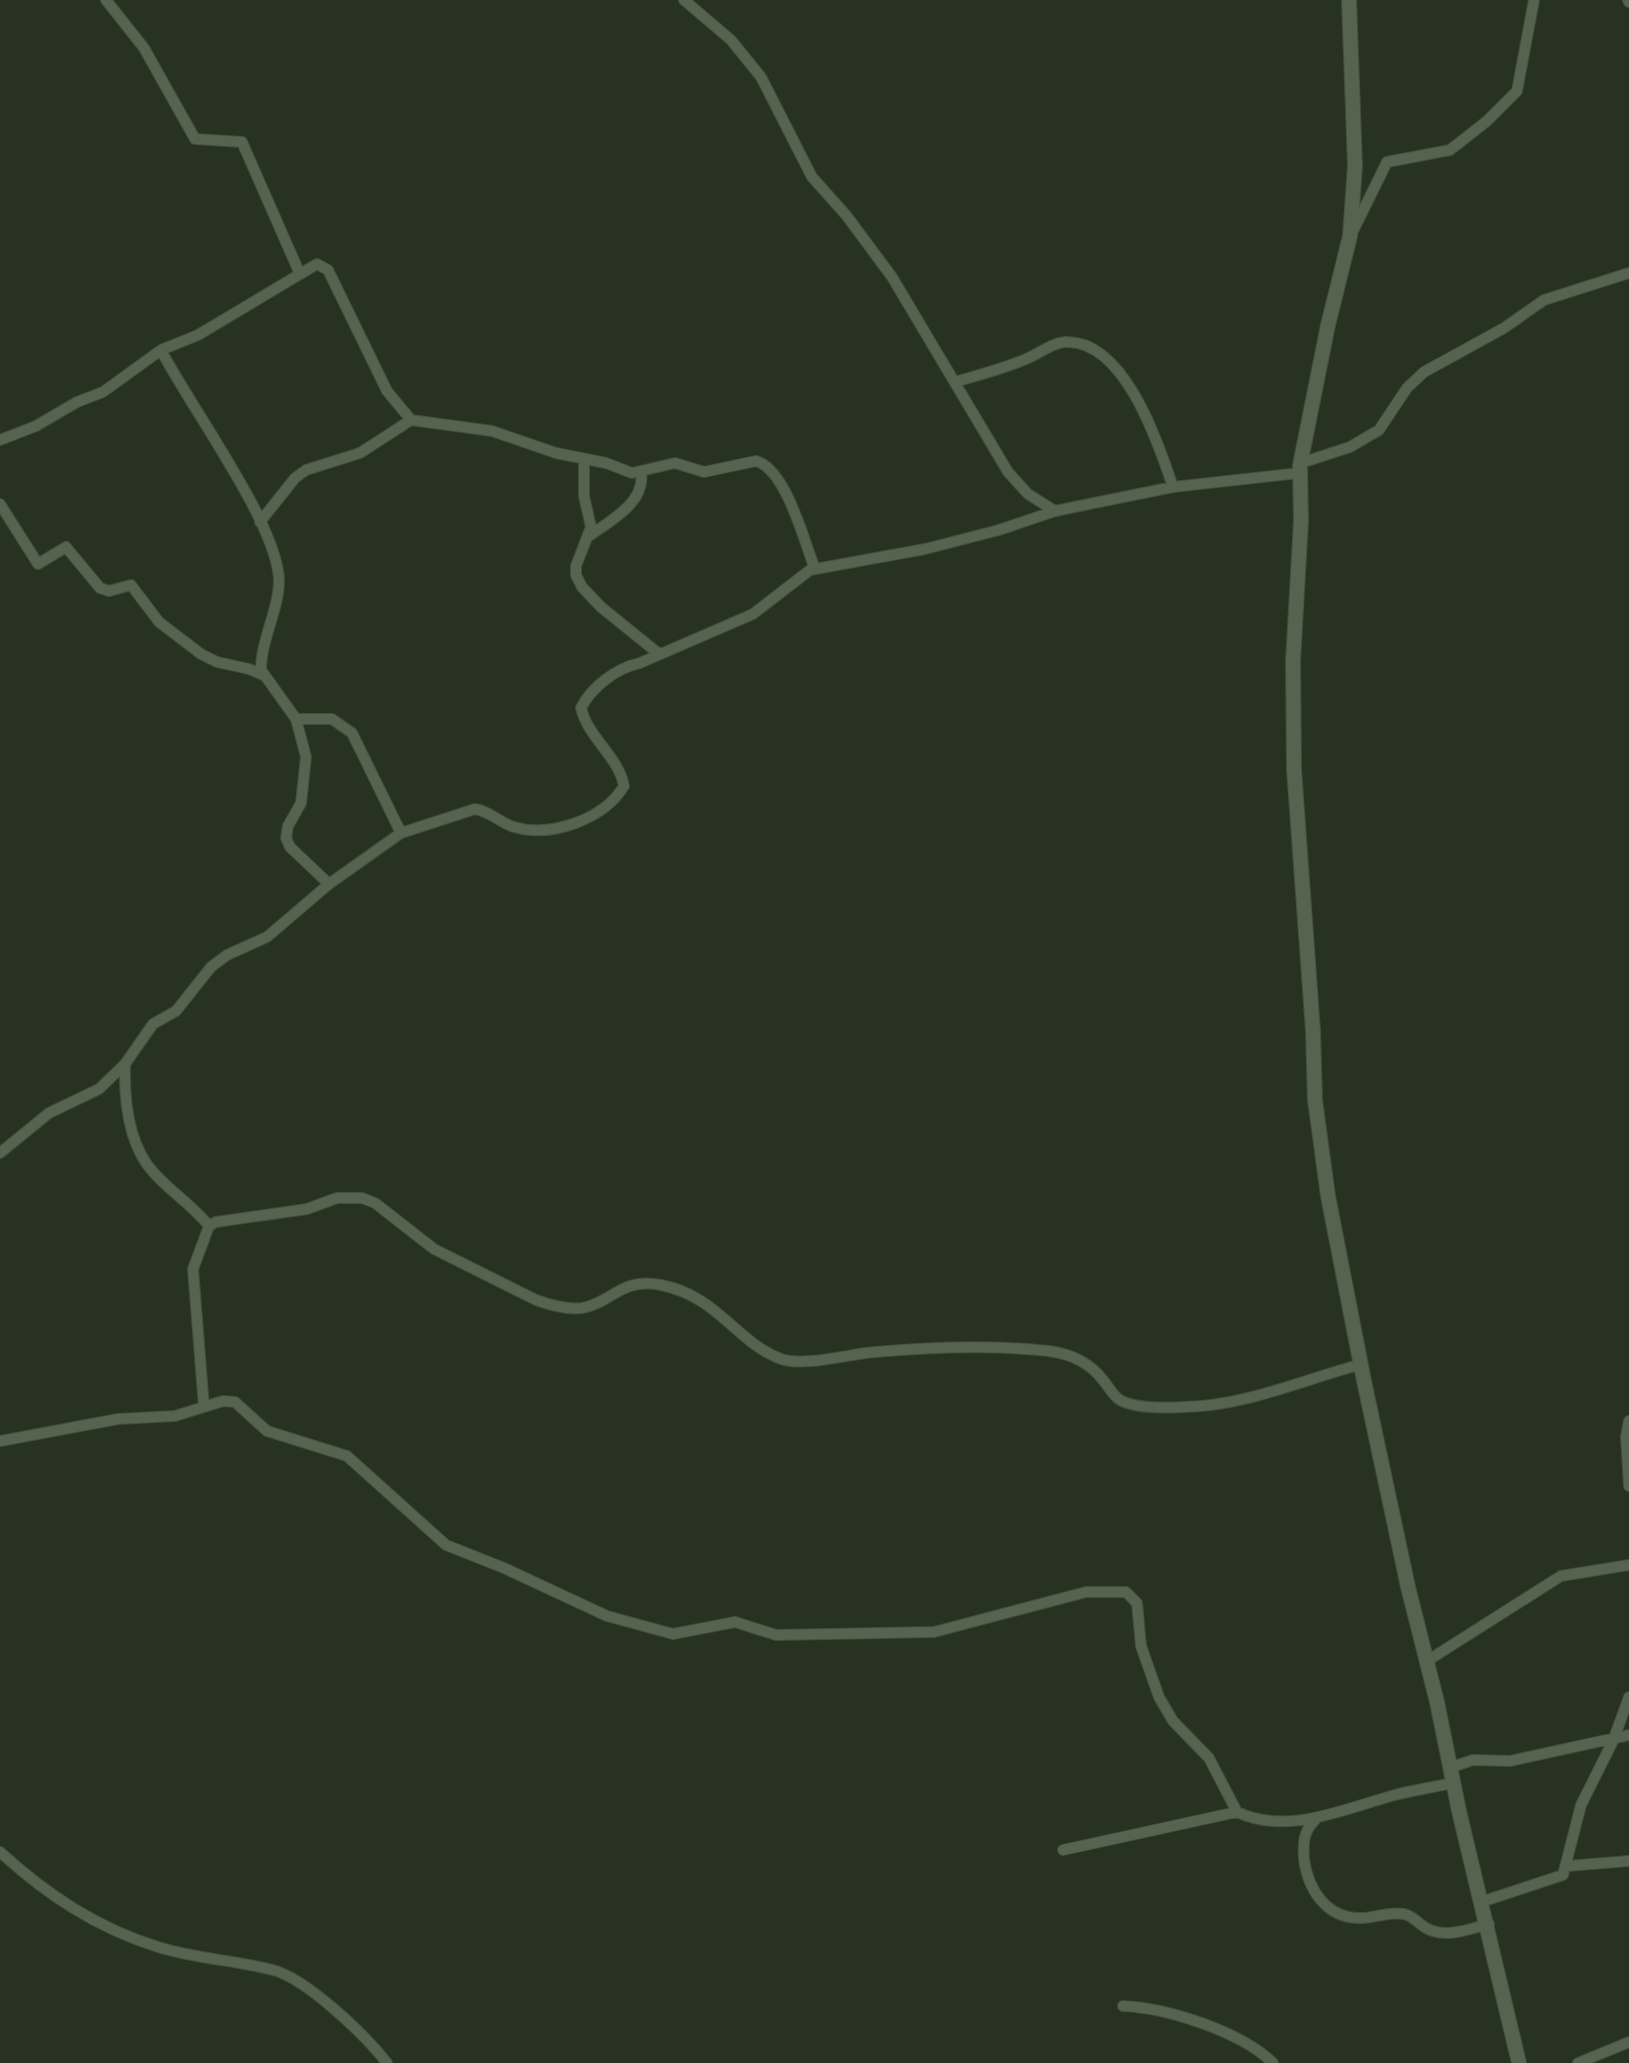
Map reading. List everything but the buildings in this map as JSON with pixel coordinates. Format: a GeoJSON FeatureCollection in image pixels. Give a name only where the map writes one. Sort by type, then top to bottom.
{"type":"FeatureCollection","features":[{"type":"Feature","properties":{"kind":"street"},"geometry":{"type":"LineString","coordinates":[[106,0],[144,48],[195,139],[242,142],[300,274]]}},
{"type":"Feature","properties":{"kind":"street"},"geometry":{"type":"LineString","coordinates":[[684,0],[731,40],[761,77],[812,177],[846,215],[892,277],[1008,472],[1028,494],[1055,511]]}},
{"type":"Feature","properties":{"kind":"street"},"geometry":{"type":"LineString","coordinates":[[1349,0],[1354,166],[1350,236],[1328,325],[1301,468],[1301,521],[1293,661],[1294,769],[1313,1031],[1315,1100],[1330,1208],[1408,1587],[1481,1902],[1489,1924],[1519,2063]]}},
{"type":"Feature","properties":{"kind":"street"},"geometry":{"type":"LineString","coordinates":[[1350,236],[1387,163],[1450,150],[1487,121],[1517,91],[1534,0]]}},
{"type":"Feature","properties":{"kind":"street"},"geometry":{"type":"LineString","coordinates":[[0,440],[36,426],[77,402],[103,392],[160,350],[198,334],[317,264],[328,271],[387,391],[411,420]]}},
{"type":"Feature","properties":{"kind":"street"},"geometry":{"type":"LineString","coordinates":[[0,1153],[49,1113],[99,1089],[125,1064],[153,1024],[176,1011],[211,967],[227,955],[267,937],[329,884],[401,833],[475,808],[509,825],[526,829],[558,828],[581,821],[618,796],[624,786],[623,777],[595,739],[581,708],[615,671],[753,614],[795,580],[815,569],[925,549],[999,530],[1055,511],[1173,487],[1301,468],[1350,447],[1380,430],[1407,388],[1424,372],[1504,328],[1544,300],[1629,273]]}},
{"type":"Feature","properties":{"kind":"street"},"geometry":{"type":"LineString","coordinates":[[955,382],[1026,359],[1065,342],[1096,349],[1114,367],[1151,424],[1173,487]]}},
{"type":"Feature","properties":{"kind":"street"},"geometry":{"type":"LineString","coordinates":[[160,350],[260,522],[272,552],[279,583],[261,664],[263,675]]}},
{"type":"Feature","properties":{"kind":"street"},"geometry":{"type":"LineString","coordinates":[[260,522],[295,478],[306,470],[360,453],[411,420],[492,431],[606,463],[624,471],[641,473],[668,463],[704,472],[756,461],[763,463],[778,476],[815,569]]}},
{"type":"Feature","properties":{"kind":"street"},"geometry":{"type":"LineString","coordinates":[[584,459],[584,496],[590,520],[589,536],[576,566],[582,587],[659,654]]}},
{"type":"Feature","properties":{"kind":"street"},"geometry":{"type":"LineString","coordinates":[[589,536],[637,498],[642,487],[641,473]]}},
{"type":"Feature","properties":{"kind":"street"},"geometry":{"type":"LineString","coordinates":[[0,504],[38,564],[66,547],[100,588],[109,591],[131,585],[159,622],[201,653],[217,662],[249,668],[263,675],[296,719],[306,757],[301,803],[288,826],[286,838],[290,847],[329,884]]}},
{"type":"Feature","properties":{"kind":"street"},"geometry":{"type":"LineString","coordinates":[[296,719],[332,719],[352,733],[401,833]]}},
{"type":"Feature","properties":{"kind":"street"},"geometry":{"type":"LineString","coordinates":[[125,1064],[124,1088],[138,1152],[153,1172],[209,1226]]}},
{"type":"Feature","properties":{"kind":"street"},"geometry":{"type":"LineString","coordinates":[[204,1408],[193,1269],[209,1226],[216,1222],[307,1209],[337,1198],[362,1198],[375,1203],[434,1249],[552,1306],[581,1308],[594,1304],[619,1288],[657,1284],[699,1298],[780,1359],[805,1361],[903,1350],[1048,1351],[1072,1356],[1090,1367],[1120,1399],[1154,1407],[1207,1406],[1238,1401],[1287,1389],[1362,1364]]}},
{"type":"Feature","properties":{"kind":"street"},"geometry":{"type":"LineString","coordinates":[[0,1441],[118,1419],[175,1416],[223,1401],[235,1402],[267,1431],[347,1456],[446,1545],[531,1580],[586,1608],[653,1631],[689,1633],[735,1622],[776,1635],[913,1634],[953,1629],[1086,1592],[1126,1592],[1137,1603],[1141,1646],[1159,1697],[1173,1721],[1209,1758],[1237,1812]]}},
{"type":"Feature","properties":{"kind":"street"},"geometry":{"type":"LineString","coordinates":[[1629,1420],[1626,1437],[1629,1486]]}},
{"type":"Feature","properties":{"kind":"street"},"geometry":{"type":"LineString","coordinates":[[1427,1661],[1561,1576],[1625,1566],[1629,1555]]}},
{"type":"Feature","properties":{"kind":"street"},"geometry":{"type":"LineString","coordinates":[[1481,1902],[1499,1893],[1555,1880],[1563,1875],[1581,1805],[1612,1741],[1629,1697]]}},
{"type":"Feature","properties":{"kind":"street"},"geometry":{"type":"LineString","coordinates":[[1449,1768],[1474,1760],[1510,1761],[1612,1741],[1629,1735]]}},
{"type":"Feature","properties":{"kind":"street"},"geometry":{"type":"LineString","coordinates":[[1063,1850],[1237,1812],[1255,1817],[1315,1820],[1398,1794],[1453,1783]]}},
{"type":"Feature","properties":{"kind":"street"},"geometry":{"type":"LineString","coordinates":[[1315,1820],[1307,1829],[1303,1842],[1307,1880],[1319,1898],[1338,1913],[1361,1918],[1390,1913],[1406,1914],[1437,1933],[1489,1924]]}},
{"type":"Feature","properties":{"kind":"street"},"geometry":{"type":"LineString","coordinates":[[0,1852],[66,1906],[128,1936],[205,1959],[281,1973],[347,2021],[387,2063]]}},
{"type":"Feature","properties":{"kind":"street"},"geometry":{"type":"LineString","coordinates":[[1567,1866],[1629,1861]]}},
{"type":"Feature","properties":{"kind":"street"},"geometry":{"type":"LineString","coordinates":[[1122,2006],[1156,2009],[1234,2037],[1273,2063]]}},
{"type":"Feature","properties":{"kind":"street"},"geometry":{"type":"LineString","coordinates":[[1578,2063],[1629,2042]]}}]}
